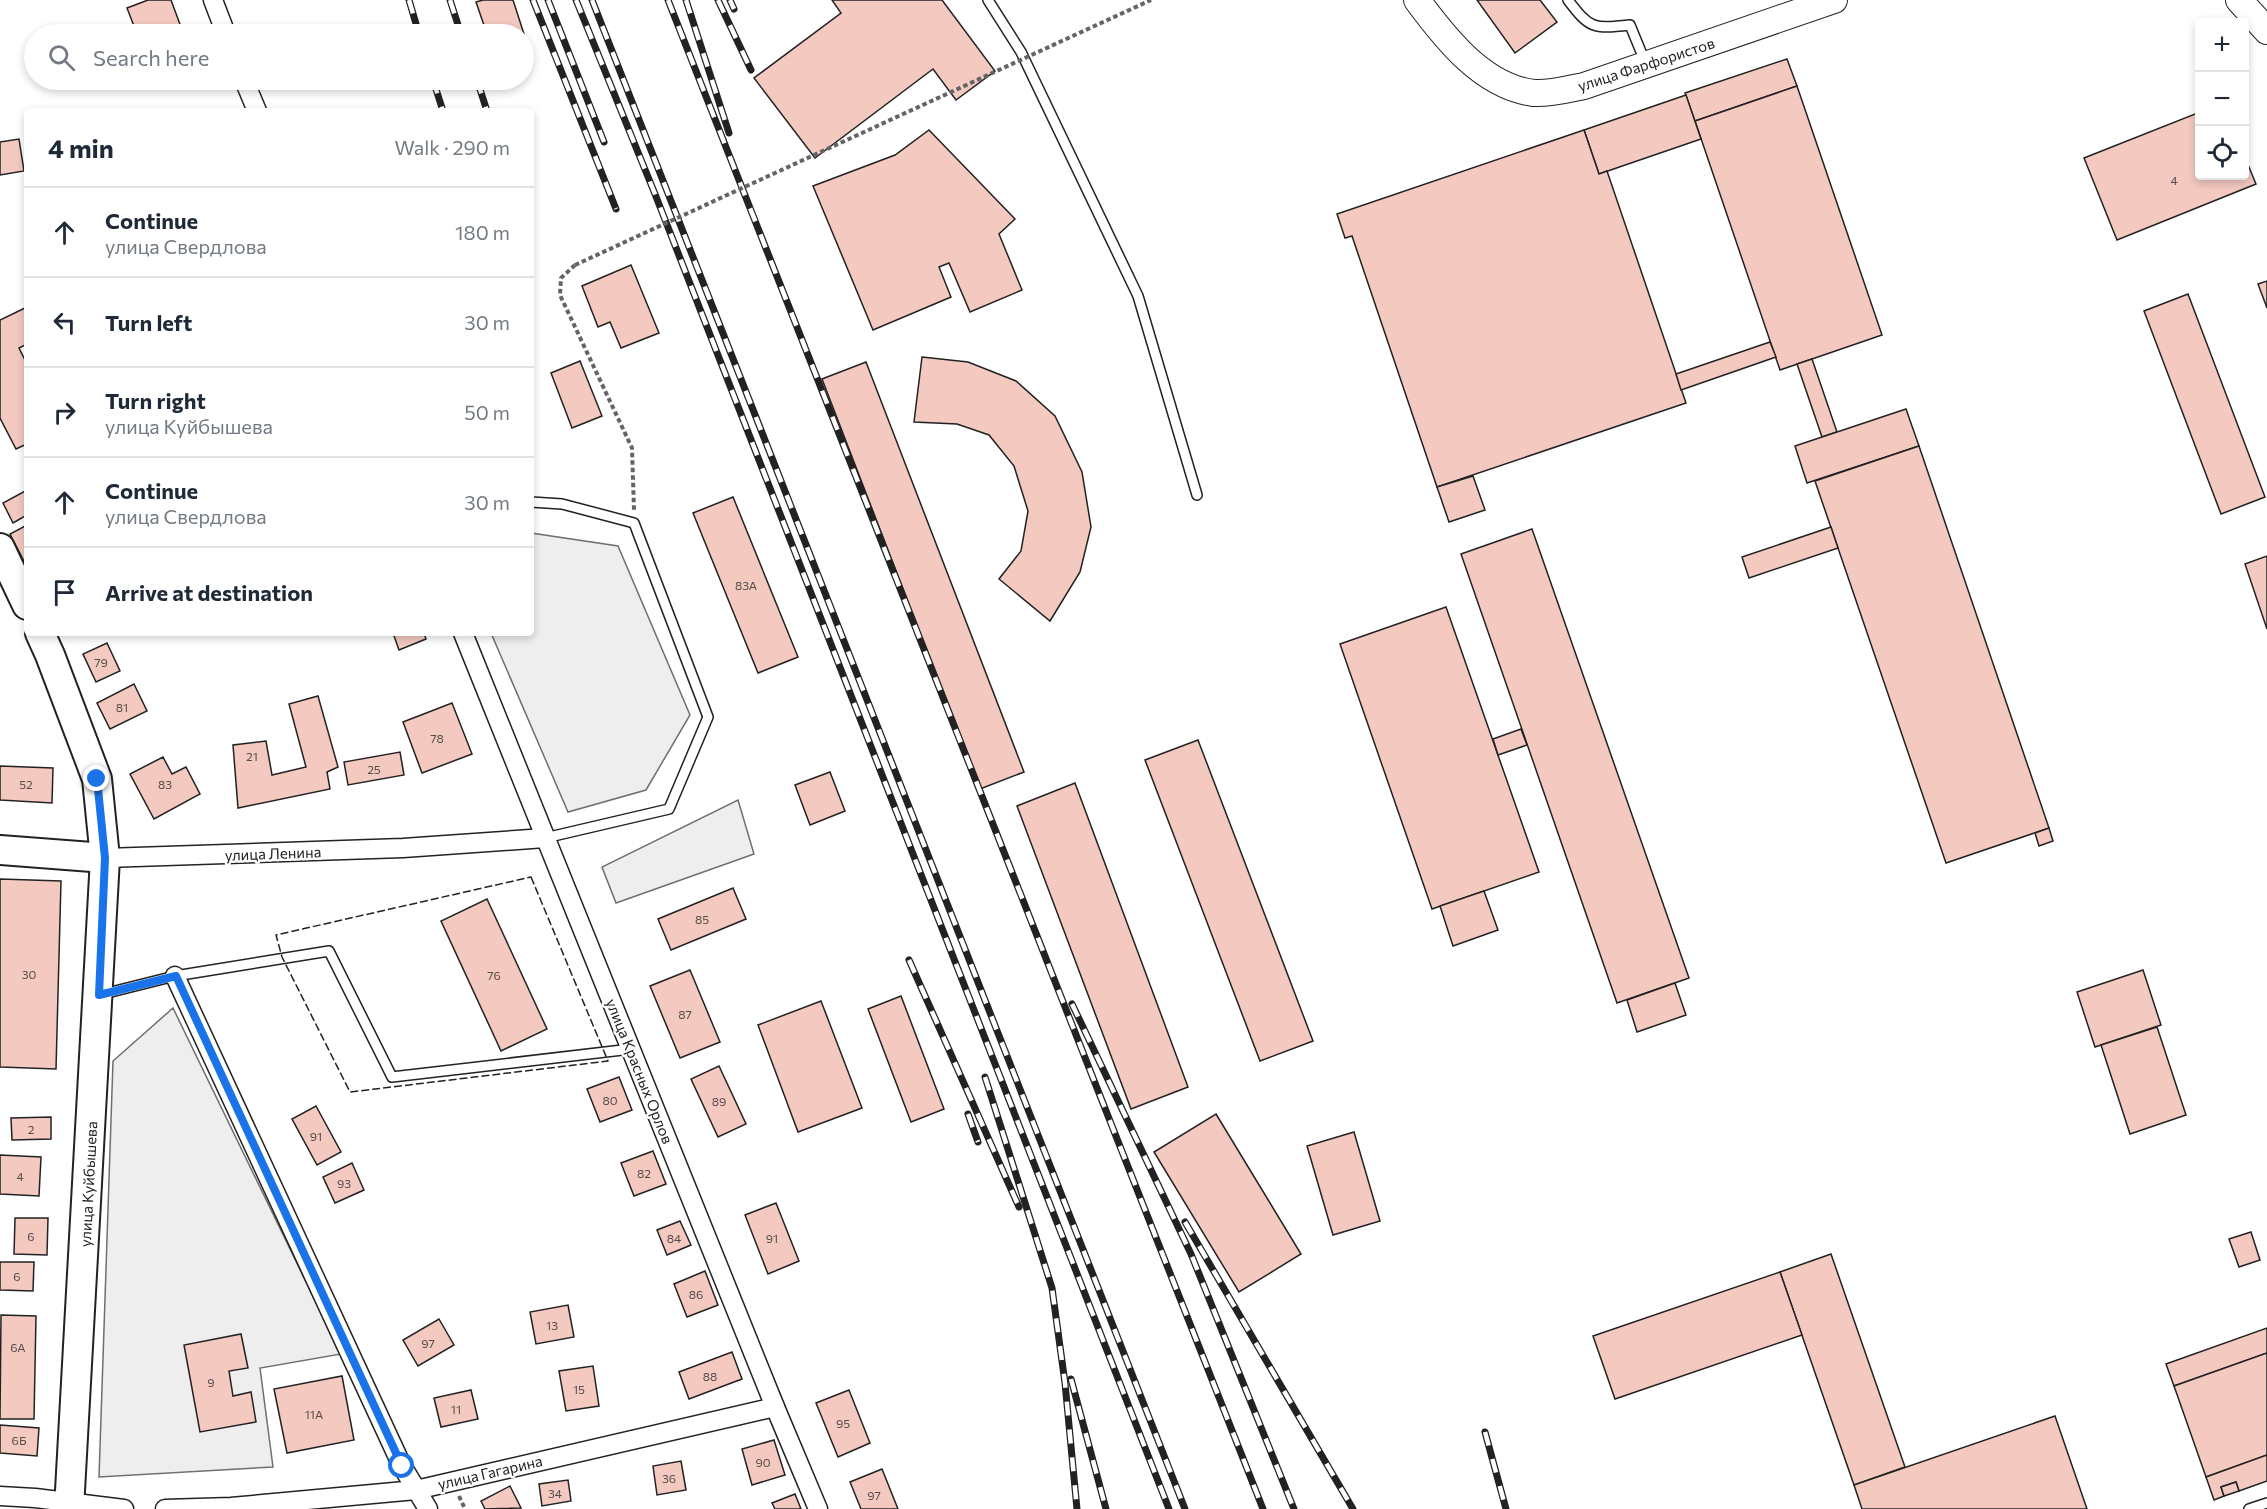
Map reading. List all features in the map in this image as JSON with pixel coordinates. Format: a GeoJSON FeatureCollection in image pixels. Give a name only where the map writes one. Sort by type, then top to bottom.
{"type":"FeatureCollection","features":[{"type":"Feature","properties":{"kind":"main road"},"geometry":{"type":"LineString","coordinates":[[0,548],[24,599]]}},
{"type":"Feature","properties":{"kind":"main road","name":"улица Куйбышева"},"geometry":{"type":"LineString","coordinates":[[41,636],[97,779],[105,858],[69,1506]]}},
{"type":"Feature","properties":{"kind":"main road","name":"улица Ленина"},"geometry":{"type":"LineString","coordinates":[[0,850],[105,858]]}},
{"type":"Feature","properties":{"kind":"street"},"geometry":{"type":"LineString","coordinates":[[213,0],[222,24]]}},
{"type":"Feature","properties":{"kind":"street","name":"улица Фарфористов"},"geometry":{"type":"LineString","coordinates":[[1417,0],[1435,24],[1473,64],[1500,83],[1533,93],[1556,92],[1584,86],[1834,0]]}},
{"type":"Feature","properties":{"kind":"street"},"geometry":{"type":"LineString","coordinates":[[2239,0],[2267,31]]}},
{"type":"Feature","properties":{"kind":"street"},"geometry":{"type":"LineString","coordinates":[[248,90],[255,108]]}},
{"type":"Feature","properties":{"kind":"street","name":"улица Красных Орлов"},"geometry":{"type":"LineString","coordinates":[[464,636],[818,1509]]}},
{"type":"Feature","properties":{"kind":"street","name":"улица Ленина"},"geometry":{"type":"LineString","coordinates":[[105,858],[403,848],[545,838]]}},
{"type":"Feature","properties":{"kind":"street"},"geometry":{"type":"LineString","coordinates":[[176,976],[402,1466],[428,1509]]}},
{"type":"Feature","properties":{"kind":"street","name":"улица Гагарина"},"geometry":{"type":"LineString","coordinates":[[165,1509],[231,1508],[416,1490],[775,1407]]}},
{"type":"Feature","properties":{"kind":"street"},"geometry":{"type":"LineString","coordinates":[[0,1496],[69,1506],[124,1509]]}},
{"type":"Feature","properties":{"kind":"lane"},"geometry":{"type":"LineString","coordinates":[[988,0],[1022,52],[1138,296],[1197,495]]}},
{"type":"Feature","properties":{"kind":"lane"},"geometry":{"type":"LineString","coordinates":[[1568,0],[1585,22],[1602,28],[1630,24],[1647,66]]}},
{"type":"Feature","properties":{"kind":"lane"},"geometry":{"type":"LineString","coordinates":[[534,502],[562,504],[634,524],[708,717],[669,809],[545,838]]}},
{"type":"Feature","properties":{"kind":"lane"},"geometry":{"type":"LineString","coordinates":[[99,995],[176,976],[329,951],[392,1077],[631,1049]]}},
{"type":"Feature","properties":{"kind":"lane"},"geometry":{"type":"LineString","coordinates":[[2249,1509],[2267,1503]]}},
{"type":"Feature","properties":{"kind":"path"},"geometry":{"type":"LineString","coordinates":[[634,524],[632,448],[560,295],[561,278],[575,265],[1151,0]]}},
{"type":"Feature","properties":{"kind":"shaded area"},"geometry":{"type":"Polygon","coordinates":[[[534,533],[618,546],[690,715],[646,790],[568,812],[492,636],[534,636],[534,533]]]}},
{"type":"Feature","properties":{"kind":"shaded area"},"geometry":{"type":"Polygon","coordinates":[[[738,800],[754,854],[616,903],[602,867],[738,800]]]}},
{"type":"Feature","properties":{"kind":"shaded area"},"geometry":{"type":"Polygon","coordinates":[[[173,1008],[341,1354],[260,1368],[273,1467],[99,1477],[113,1061],[173,1008]]]}},
{"type":"Feature","properties":{"kind":"building"},"geometry":{"type":"Polygon","coordinates":[[[148,0],[171,0],[180,24],[133,24],[127,8],[148,0]]]}},
{"type":"Feature","properties":{"kind":"building"},"geometry":{"type":"Polygon","coordinates":[[[513,0],[521,24],[484,24],[476,2],[513,0]]]}},
{"type":"Feature","properties":{"kind":"building"},"geometry":{"type":"Polygon","coordinates":[[[832,0],[942,0],[995,71],[956,100],[933,69],[815,158],[754,78],[841,13],[832,0]]]}},
{"type":"Feature","properties":{"kind":"building"},"geometry":{"type":"Polygon","coordinates":[[[1477,0],[1540,0],[1557,22],[1515,53],[1477,0]]]}},
{"type":"Feature","properties":{"kind":"building"},"geometry":{"type":"Polygon","coordinates":[[[1787,59],[1797,86],[1695,121],[1685,93],[1787,59]]]}},
{"type":"Feature","properties":{"kind":"building"},"geometry":{"type":"Polygon","coordinates":[[[1797,86],[1882,335],[1780,370],[1695,121],[1797,86]]]}},
{"type":"Feature","properties":{"kind":"building"},"geometry":{"type":"Polygon","coordinates":[[[1686,95],[1701,139],[1599,174],[1584,130],[1686,95]]]}},
{"type":"Feature","properties":{"kind":"building"},"geometry":{"type":"Polygon","coordinates":[[[2195,114],[2195,180],[2249,180],[2249,167],[2256,184],[2117,240],[2084,158],[2195,114]]]}},
{"type":"Feature","properties":{"kind":"building"},"geometry":{"type":"Polygon","coordinates":[[[929,130],[1015,219],[999,234],[1022,290],[970,312],[949,263],[939,267],[951,297],[873,330],[813,186],[895,155],[929,130]]]}},
{"type":"Feature","properties":{"kind":"building"},"geometry":{"type":"Polygon","coordinates":[[[1584,130],[1599,174],[1607,171],[1686,403],[1437,487],[1352,236],[1345,238],[1337,214],[1584,130]]]}},
{"type":"Feature","properties":{"kind":"building"},"geometry":{"type":"Polygon","coordinates":[[[19,139],[24,171],[0,175],[0,142],[19,139]]]}},
{"type":"Feature","properties":{"kind":"building"},"geometry":{"type":"Polygon","coordinates":[[[631,265],[659,333],[621,348],[610,322],[598,327],[582,286],[631,265]]]}},
{"type":"Feature","properties":{"kind":"building"},"geometry":{"type":"Polygon","coordinates":[[[2267,281],[2267,308],[2258,284],[2267,281]]]}},
{"type":"Feature","properties":{"kind":"building"},"geometry":{"type":"Polygon","coordinates":[[[2188,294],[2265,497],[2221,514],[2144,311],[2188,294]]]}},
{"type":"Feature","properties":{"kind":"building"},"geometry":{"type":"Polygon","coordinates":[[[24,308],[24,346],[19,348],[24,358],[24,445],[16,449],[0,418],[0,320],[24,308]]]}},
{"type":"Feature","properties":{"kind":"building"},"geometry":{"type":"Polygon","coordinates":[[[1770,342],[1776,357],[1681,390],[1676,374],[1770,342]]]}},
{"type":"Feature","properties":{"kind":"building"},"geometry":{"type":"Polygon","coordinates":[[[922,357],[968,362],[1016,381],[1055,416],[1082,472],[1091,527],[1080,572],[1050,621],[999,579],[1021,551],[1028,511],[1014,466],[989,435],[957,424],[914,422],[922,357]]]}},
{"type":"Feature","properties":{"kind":"building"},"geometry":{"type":"Polygon","coordinates":[[[1812,359],[1837,432],[1822,437],[1797,364],[1812,359]]]}},
{"type":"Feature","properties":{"kind":"building"},"geometry":{"type":"Polygon","coordinates":[[[580,361],[602,416],[572,428],[551,373],[580,361]]]}},
{"type":"Feature","properties":{"kind":"building"},"geometry":{"type":"Polygon","coordinates":[[[866,362],[1024,772],[980,789],[822,379],[866,362]]]}},
{"type":"Feature","properties":{"kind":"building"},"geometry":{"type":"Polygon","coordinates":[[[1906,409],[1919,446],[1807,483],[1795,446],[1906,409]]]}},
{"type":"Feature","properties":{"kind":"building"},"geometry":{"type":"Polygon","coordinates":[[[1919,446],[2049,828],[1946,863],[1815,481],[1919,446]]]}},
{"type":"Feature","properties":{"kind":"building"},"geometry":{"type":"Polygon","coordinates":[[[1473,476],[1485,510],[1449,522],[1437,487],[1473,476]]]}},
{"type":"Feature","properties":{"kind":"building"},"geometry":{"type":"Polygon","coordinates":[[[24,492],[24,517],[13,523],[3,503],[24,492]]]}},
{"type":"Feature","properties":{"kind":"building"},"geometry":{"type":"Polygon","coordinates":[[[733,497],[798,657],[758,673],[693,513],[733,497]]]}},
{"type":"Feature","properties":{"kind":"building"},"geometry":{"type":"Polygon","coordinates":[[[24,527],[24,561],[10,534],[24,527]]]}},
{"type":"Feature","properties":{"kind":"building"},"geometry":{"type":"Polygon","coordinates":[[[1831,527],[1838,548],[1749,578],[1742,557],[1831,527]]]}},
{"type":"Feature","properties":{"kind":"building"},"geometry":{"type":"Polygon","coordinates":[[[1532,529],[1689,978],[1617,1003],[1461,554],[1532,529]]]}},
{"type":"Feature","properties":{"kind":"building"},"geometry":{"type":"Polygon","coordinates":[[[2267,556],[2267,629],[2245,564],[2267,556]]]}},
{"type":"Feature","properties":{"kind":"building"},"geometry":{"type":"Polygon","coordinates":[[[1446,607],[1539,872],[1432,909],[1340,644],[1446,607]]]}},
{"type":"Feature","properties":{"kind":"building"},"geometry":{"type":"Polygon","coordinates":[[[394,636],[425,636],[426,639],[399,650],[394,636]]]}},
{"type":"Feature","properties":{"kind":"building"},"geometry":{"type":"Polygon","coordinates":[[[107,643],[120,671],[96,682],[83,654],[107,643]]]}},
{"type":"Feature","properties":{"kind":"building"},"geometry":{"type":"Polygon","coordinates":[[[134,684],[147,711],[110,729],[97,703],[134,684]]]}},
{"type":"Feature","properties":{"kind":"building"},"geometry":{"type":"Polygon","coordinates":[[[318,696],[338,767],[327,772],[330,789],[238,808],[233,745],[266,741],[272,775],[306,767],[289,704],[318,696]]]}},
{"type":"Feature","properties":{"kind":"building"},"geometry":{"type":"Polygon","coordinates":[[[452,703],[472,754],[422,773],[403,722],[452,703]]]}},
{"type":"Feature","properties":{"kind":"building"},"geometry":{"type":"Polygon","coordinates":[[[1521,729],[1527,745],[1498,755],[1493,739],[1521,729]]]}},
{"type":"Feature","properties":{"kind":"building"},"geometry":{"type":"Polygon","coordinates":[[[1198,740],[1313,1041],[1260,1061],[1145,760],[1198,740]]]}},
{"type":"Feature","properties":{"kind":"building"},"geometry":{"type":"Polygon","coordinates":[[[400,752],[404,775],[348,785],[344,762],[400,752]]]}},
{"type":"Feature","properties":{"kind":"building"},"geometry":{"type":"Polygon","coordinates":[[[163,757],[172,774],[186,767],[200,794],[154,819],[130,774],[163,757]]]}},
{"type":"Feature","properties":{"kind":"building"},"geometry":{"type":"Polygon","coordinates":[[[0,766],[53,768],[52,803],[0,800],[0,766]]]}},
{"type":"Feature","properties":{"kind":"building"},"geometry":{"type":"Polygon","coordinates":[[[830,772],[845,811],[810,825],[795,785],[830,772]]]}},
{"type":"Feature","properties":{"kind":"building"},"geometry":{"type":"Polygon","coordinates":[[[1075,783],[1188,1087],[1131,1109],[1017,806],[1075,783]]]}},
{"type":"Feature","properties":{"kind":"building"},"geometry":{"type":"Polygon","coordinates":[[[2049,828],[2053,841],[2039,846],[2035,833],[2049,828]]]}},
{"type":"Feature","properties":{"kind":"building"},"geometry":{"type":"Polygon","coordinates":[[[0,879],[61,881],[56,1069],[0,1067],[0,879]]]}},
{"type":"Feature","properties":{"kind":"building"},"geometry":{"type":"Polygon","coordinates":[[[733,888],[746,919],[671,950],[658,919],[733,888]]]}},
{"type":"Feature","properties":{"kind":"building"},"geometry":{"type":"Polygon","coordinates":[[[1484,891],[1498,930],[1453,946],[1440,906],[1484,891]]]}},
{"type":"Feature","properties":{"kind":"building"},"geometry":{"type":"Polygon","coordinates":[[[487,899],[547,1029],[501,1051],[441,921],[487,899]]]}},
{"type":"Feature","properties":{"kind":"building"},"geometry":{"type":"Polygon","coordinates":[[[690,970],[720,1042],[680,1058],[650,986],[690,970]]]}},
{"type":"Feature","properties":{"kind":"building"},"geometry":{"type":"Polygon","coordinates":[[[2143,970],[2161,1025],[2095,1047],[2077,992],[2143,970]]]}},
{"type":"Feature","properties":{"kind":"building"},"geometry":{"type":"Polygon","coordinates":[[[1675,983],[1686,1015],[1637,1032],[1627,1000],[1675,983]]]}},
{"type":"Feature","properties":{"kind":"building"},"geometry":{"type":"Polygon","coordinates":[[[901,996],[944,1109],[911,1122],[868,1009],[901,996]]]}},
{"type":"Feature","properties":{"kind":"building"},"geometry":{"type":"Polygon","coordinates":[[[821,1001],[862,1108],[798,1132],[758,1025],[821,1001]]]}},
{"type":"Feature","properties":{"kind":"building"},"geometry":{"type":"Polygon","coordinates":[[[2157,1027],[2186,1115],[2130,1134],[2101,1045],[2157,1027]]]}},
{"type":"Feature","properties":{"kind":"building"},"geometry":{"type":"Polygon","coordinates":[[[719,1066],[746,1124],[718,1137],[691,1079],[719,1066]]]}},
{"type":"Feature","properties":{"kind":"building"},"geometry":{"type":"Polygon","coordinates":[[[619,1077],[632,1110],[600,1122],[587,1089],[619,1077]]]}},
{"type":"Feature","properties":{"kind":"building"},"geometry":{"type":"Polygon","coordinates":[[[316,1106],[341,1152],[317,1165],[292,1119],[316,1106]]]}},
{"type":"Feature","properties":{"kind":"building"},"geometry":{"type":"Polygon","coordinates":[[[1216,1114],[1301,1254],[1239,1292],[1154,1152],[1216,1114]]]}},
{"type":"Feature","properties":{"kind":"building"},"geometry":{"type":"Polygon","coordinates":[[[51,1117],[51,1139],[12,1140],[11,1118],[51,1117]]]}},
{"type":"Feature","properties":{"kind":"building"},"geometry":{"type":"Polygon","coordinates":[[[1354,1132],[1380,1221],[1333,1235],[1307,1146],[1354,1132]]]}},
{"type":"Feature","properties":{"kind":"building"},"geometry":{"type":"Polygon","coordinates":[[[653,1151],[666,1184],[634,1196],[621,1163],[653,1151]]]}},
{"type":"Feature","properties":{"kind":"building"},"geometry":{"type":"Polygon","coordinates":[[[0,1155],[41,1157],[39,1196],[0,1194],[0,1155]]]}},
{"type":"Feature","properties":{"kind":"building"},"geometry":{"type":"Polygon","coordinates":[[[352,1163],[364,1190],[335,1203],[323,1177],[352,1163]]]}},
{"type":"Feature","properties":{"kind":"building"},"geometry":{"type":"Polygon","coordinates":[[[776,1203],[799,1261],[768,1274],[745,1215],[776,1203]]]}},
{"type":"Feature","properties":{"kind":"building"},"geometry":{"type":"Polygon","coordinates":[[[15,1218],[48,1218],[47,1255],[14,1254],[15,1218]]]}},
{"type":"Feature","properties":{"kind":"building"},"geometry":{"type":"Polygon","coordinates":[[[680,1221],[691,1245],[667,1255],[657,1230],[680,1221]]]}},
{"type":"Feature","properties":{"kind":"building"},"geometry":{"type":"Polygon","coordinates":[[[2251,1232],[2260,1260],[2239,1267],[2229,1239],[2251,1232]]]}},
{"type":"Feature","properties":{"kind":"building"},"geometry":{"type":"Polygon","coordinates":[[[1831,1254],[1905,1467],[1854,1485],[1780,1272],[1831,1254]]]}},
{"type":"Feature","properties":{"kind":"building"},"geometry":{"type":"Polygon","coordinates":[[[0,1262],[34,1262],[33,1291],[0,1290],[0,1262]]]}},
{"type":"Feature","properties":{"kind":"building"},"geometry":{"type":"Polygon","coordinates":[[[705,1271],[718,1305],[687,1317],[674,1284],[705,1271]]]}},
{"type":"Feature","properties":{"kind":"building"},"geometry":{"type":"Polygon","coordinates":[[[1780,1272],[1802,1335],[1615,1399],[1593,1336],[1780,1272]]]}},
{"type":"Feature","properties":{"kind":"building"},"geometry":{"type":"Polygon","coordinates":[[[568,1305],[574,1337],[536,1344],[530,1312],[568,1305]]]}},
{"type":"Feature","properties":{"kind":"building"},"geometry":{"type":"Polygon","coordinates":[[[1,1315],[36,1316],[34,1419],[0,1419],[1,1315]]]}},
{"type":"Feature","properties":{"kind":"building"},"geometry":{"type":"Polygon","coordinates":[[[439,1319],[454,1345],[418,1366],[403,1340],[439,1319]]]}},
{"type":"Feature","properties":{"kind":"building"},"geometry":{"type":"Polygon","coordinates":[[[2267,1328],[2267,1353],[2174,1386],[2166,1364],[2267,1328]]]}},
{"type":"Feature","properties":{"kind":"building"},"geometry":{"type":"Polygon","coordinates":[[[241,1334],[248,1368],[229,1371],[233,1396],[251,1392],[256,1422],[200,1432],[184,1345],[241,1334]]]}},
{"type":"Feature","properties":{"kind":"building"},"geometry":{"type":"Polygon","coordinates":[[[732,1352],[742,1379],[689,1399],[679,1372],[732,1352]]]}},
{"type":"Feature","properties":{"kind":"building"},"geometry":{"type":"Polygon","coordinates":[[[2267,1353],[2267,1455],[2206,1477],[2174,1386],[2267,1353]]]}},
{"type":"Feature","properties":{"kind":"building"},"geometry":{"type":"Polygon","coordinates":[[[593,1366],[599,1406],[566,1411],[559,1371],[593,1366]]]}},
{"type":"Feature","properties":{"kind":"building"},"geometry":{"type":"Polygon","coordinates":[[[342,1376],[354,1440],[287,1453],[274,1389],[342,1376]]]}},
{"type":"Feature","properties":{"kind":"building"},"geometry":{"type":"Polygon","coordinates":[[[471,1390],[478,1419],[441,1427],[434,1398],[471,1390]]]}},
{"type":"Feature","properties":{"kind":"building"},"geometry":{"type":"Polygon","coordinates":[[[849,1390],[870,1443],[838,1457],[816,1403],[849,1390]]]}},
{"type":"Feature","properties":{"kind":"building"},"geometry":{"type":"Polygon","coordinates":[[[2055,1416],[2087,1509],[1862,1509],[1854,1485],[2055,1416]]]}},
{"type":"Feature","properties":{"kind":"building"},"geometry":{"type":"Polygon","coordinates":[[[0,1425],[39,1428],[37,1456],[0,1453],[0,1425]]]}},
{"type":"Feature","properties":{"kind":"building"},"geometry":{"type":"Polygon","coordinates":[[[774,1440],[785,1475],[752,1485],[742,1449],[774,1440]]]}},
{"type":"Feature","properties":{"kind":"building"},"geometry":{"type":"Polygon","coordinates":[[[2267,1455],[2267,1481],[2239,1491],[2236,1482],[2221,1487],[2224,1496],[2214,1500],[2206,1477],[2267,1455]]]}},
{"type":"Feature","properties":{"kind":"building"},"geometry":{"type":"Polygon","coordinates":[[[681,1461],[686,1490],[657,1495],[653,1466],[681,1461]]]}},
{"type":"Feature","properties":{"kind":"building"},"geometry":{"type":"Polygon","coordinates":[[[882,1469],[898,1509],[861,1509],[850,1482],[882,1469]]]}},
{"type":"Feature","properties":{"kind":"building"},"geometry":{"type":"Polygon","coordinates":[[[568,1480],[571,1501],[542,1506],[539,1484],[568,1480]]]}},
{"type":"Feature","properties":{"kind":"building"},"geometry":{"type":"Polygon","coordinates":[[[2236,1482],[2239,1491],[2224,1496],[2221,1487],[2236,1482]]]}},
{"type":"Feature","properties":{"kind":"building"},"geometry":{"type":"Polygon","coordinates":[[[510,1486],[521,1508],[485,1509],[481,1501],[510,1486]]]}},
{"type":"Feature","properties":{"kind":"building"},"geometry":{"type":"Polygon","coordinates":[[[795,1494],[801,1509],[775,1509],[772,1503],[795,1494]]]}},
{"type":"Feature","properties":{"kind":"railway"},"geometry":{"type":"LineString","coordinates":[[409,0],[416,24]]}},
{"type":"Feature","properties":{"kind":"railway"},"geometry":{"type":"LineString","coordinates":[[450,0],[458,24]]}},
{"type":"Feature","properties":{"kind":"railway"},"geometry":{"type":"LineString","coordinates":[[533,0],[616,209]]}},
{"type":"Feature","properties":{"kind":"railway"},"geometry":{"type":"LineString","coordinates":[[548,0],[604,142]]}},
{"type":"Feature","properties":{"kind":"railway"},"geometry":{"type":"LineString","coordinates":[[576,0],[655,194],[1169,1509]]}},
{"type":"Feature","properties":{"kind":"railway"},"geometry":{"type":"LineString","coordinates":[[592,0],[1185,1509]]}},
{"type":"Feature","properties":{"kind":"railway"},"geometry":{"type":"LineString","coordinates":[[668,0],[1263,1509]]}},
{"type":"Feature","properties":{"kind":"railway"},"geometry":{"type":"LineString","coordinates":[[686,0],[729,133]]}},
{"type":"Feature","properties":{"kind":"railway"},"geometry":{"type":"LineString","coordinates":[[718,0],[751,70]]}},
{"type":"Feature","properties":{"kind":"railway"},"geometry":{"type":"LineString","coordinates":[[730,0],[734,9]]}},
{"type":"Feature","properties":{"kind":"railway"},"geometry":{"type":"LineString","coordinates":[[436,90],[442,108]]}},
{"type":"Feature","properties":{"kind":"railway"},"geometry":{"type":"LineString","coordinates":[[480,90],[486,108]]}},
{"type":"Feature","properties":{"kind":"railway"},"geometry":{"type":"LineString","coordinates":[[909,960],[1019,1207]]}},
{"type":"Feature","properties":{"kind":"railway"},"geometry":{"type":"LineString","coordinates":[[1072,1004],[1191,1254],[1294,1509]]}},
{"type":"Feature","properties":{"kind":"railway"},"geometry":{"type":"LineString","coordinates":[[985,1077],[1052,1288],[1065,1383],[1077,1509]]}},
{"type":"Feature","properties":{"kind":"railway"},"geometry":{"type":"LineString","coordinates":[[968,1114],[978,1142]]}},
{"type":"Feature","properties":{"kind":"railway"},"geometry":{"type":"LineString","coordinates":[[1185,1222],[1353,1509]]}},
{"type":"Feature","properties":{"kind":"railway"},"geometry":{"type":"LineString","coordinates":[[1071,1379],[1106,1509]]}},
{"type":"Feature","properties":{"kind":"railway"},"geometry":{"type":"LineString","coordinates":[[1485,1432],[1506,1509]]}},
{"type":"Feature","properties":{"kind":"fence"},"geometry":{"type":"LineString","coordinates":[[531,877],[608,1061],[350,1092],[282,957],[276,935],[531,877]]}},
{"type":"Feature","properties":{"kind":"route"},"geometry":{"type":"LineString","coordinates":[[97,779],[105,858],[99,995],[176,976],[402,1466]]}}]}
